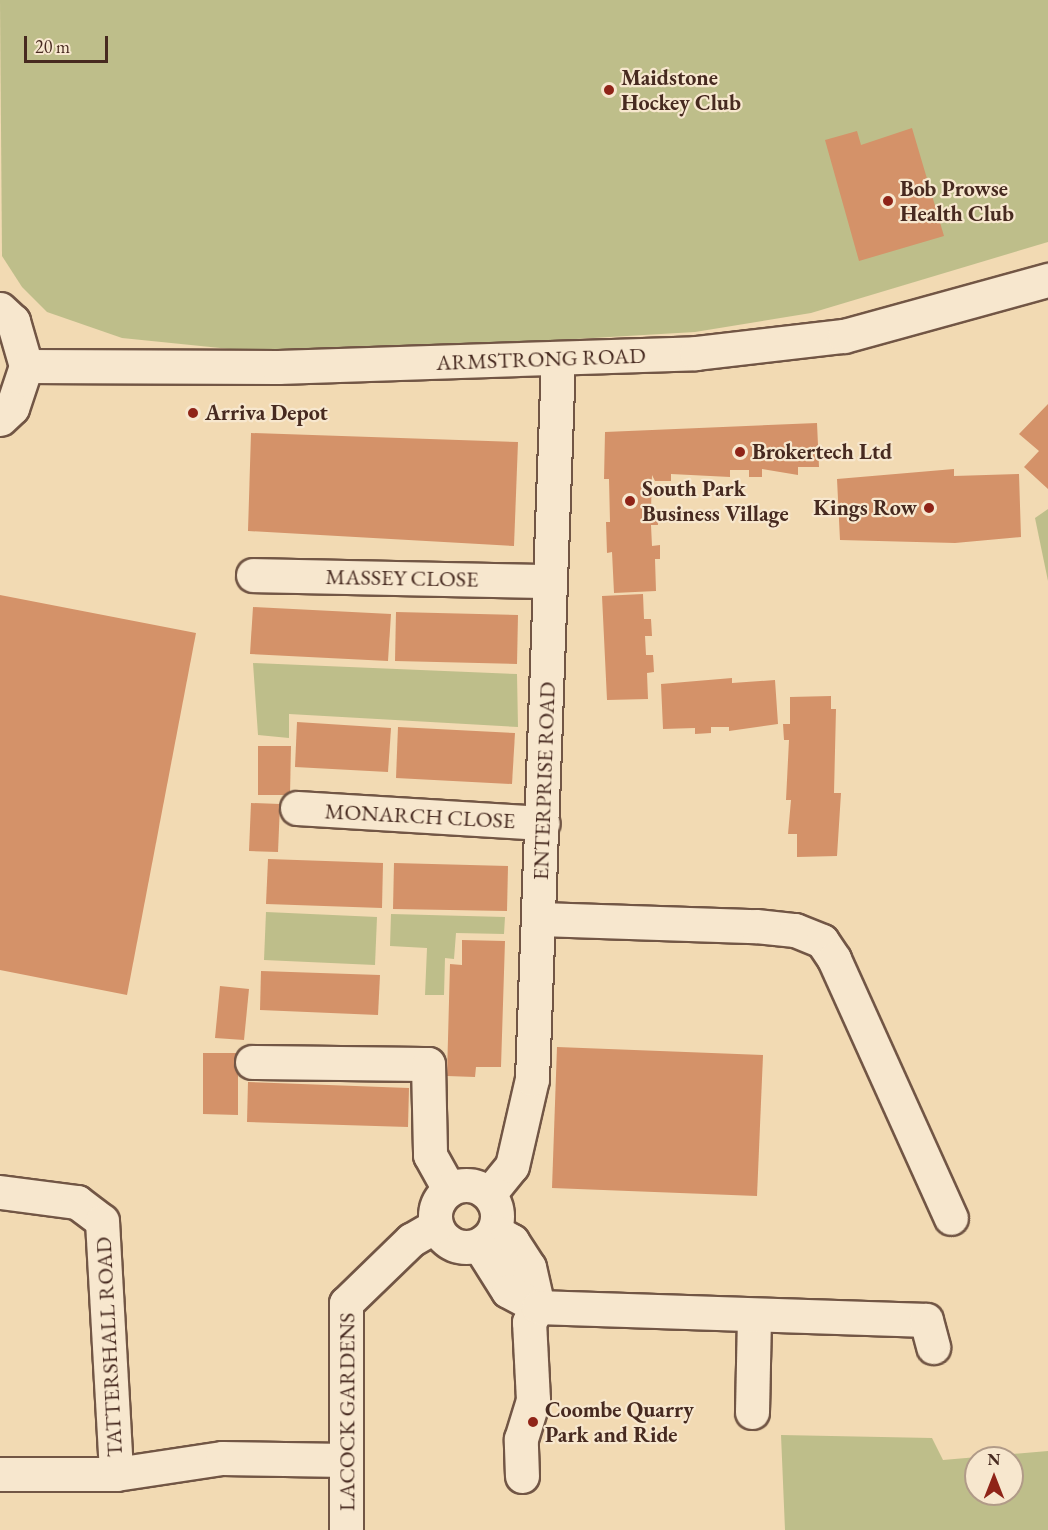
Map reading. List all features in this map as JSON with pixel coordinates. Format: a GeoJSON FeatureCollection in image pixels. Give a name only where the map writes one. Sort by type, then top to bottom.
{"type":"FeatureCollection","features":[{"type":"Feature","properties":{"kind":"street","name":"ARMSTRONG ROAD"},"geometry":{"type":"LineString","coordinates":[[26,366],[278,367],[628,358],[810,342],[893,324],[1048,280]]}},
{"type":"Feature","properties":{"kind":"street"},"geometry":{"type":"LineString","coordinates":[[0,309],[13,321],[26,366],[12,408],[0,419]]}},
{"type":"Feature","properties":{"kind":"street","name":"ENTERPRISE ROAD"},"geometry":{"type":"LineString","coordinates":[[489,1194],[512,1166],[532,1079],[540,919],[558,358]]}},
{"type":"Feature","properties":{"kind":"street","name":"MASSEY CLOSE"},"geometry":{"type":"LineString","coordinates":[[253,575],[550,581]]}},
{"type":"Feature","properties":{"kind":"street","name":"MONARCH CLOSE"},"geometry":{"type":"LineString","coordinates":[[297,808],[543,823]]}},
{"type":"Feature","properties":{"kind":"street"},"geometry":{"type":"LineString","coordinates":[[540,919],[756,926],[795,930],[822,941],[834,958],[951,1218]]}},
{"type":"Feature","properties":{"kind":"street"},"geometry":{"type":"LineString","coordinates":[[252,1062],[428,1064],[430,1155],[449,1189]]}},
{"type":"Feature","properties":{"kind":"street"},"geometry":{"type":"LineString","coordinates":[[486,1238],[496,1205],[489,1194],[474,1186],[449,1189],[434,1211],[435,1226],[450,1244],[486,1238],[512,1241],[529,1267],[537,1307],[529,1322],[533,1400],[521,1439],[522,1476]]}},
{"type":"Feature","properties":{"kind":"street","name":"TATTERSHALL ROAD"},"geometry":{"type":"LineString","coordinates":[[0,1192],[77,1202],[102,1221],[116,1474]]}},
{"type":"Feature","properties":{"kind":"street","name":"LACOCK GARDENS"},"geometry":{"type":"LineString","coordinates":[[346,1530],[346,1303],[411,1240],[435,1226]]}},
{"type":"Feature","properties":{"kind":"street"},"geometry":{"type":"LineString","coordinates":[[537,1307],[926,1320],[933,1347]]}},
{"type":"Feature","properties":{"kind":"street"},"geometry":{"type":"LineString","coordinates":[[752,1412],[754,1315]]}},
{"type":"Feature","properties":{"kind":"street"},"geometry":{"type":"LineString","coordinates":[[0,1474],[116,1474],[222,1458],[346,1460]]}},
{"type":"Feature","properties":{"kind":"green space"},"geometry":{"type":"Polygon","coordinates":[[[0,0],[1048,0],[1048,242],[811,313],[695,332],[458,346],[240,350],[122,338],[47,312],[22,287],[2,256],[0,0]]]}},
{"type":"Feature","properties":{"kind":"green space"},"geometry":{"type":"Polygon","coordinates":[[[1048,509],[1048,581],[1035,518],[1048,509]]]}},
{"type":"Feature","properties":{"kind":"green space"},"geometry":{"type":"Polygon","coordinates":[[[253,663],[517,674],[518,727],[289,714],[289,738],[258,735],[253,663]]]}},
{"type":"Feature","properties":{"kind":"green space"},"geometry":{"type":"Polygon","coordinates":[[[266,912],[377,917],[375,965],[264,960],[266,912]]]}},
{"type":"Feature","properties":{"kind":"green space"},"geometry":{"type":"Polygon","coordinates":[[[391,914],[505,917],[504,934],[456,933],[454,959],[445,958],[444,995],[425,995],[427,948],[390,946],[391,914]]]}},
{"type":"Feature","properties":{"kind":"green space"},"geometry":{"type":"Polygon","coordinates":[[[781,1435],[932,1438],[943,1460],[964,1458],[964,1506],[1024,1506],[1024,1453],[1048,1451],[1048,1530],[785,1530],[781,1435]]]}},
{"type":"Feature","properties":{"kind":"building","name":"Bob Prowse Health Club"},"geometry":{"type":"Polygon","coordinates":[[[912,128],[944,236],[859,261],[825,140],[857,131],[861,145],[912,128]]]}},
{"type":"Feature","properties":{"kind":"building"},"geometry":{"type":"Polygon","coordinates":[[[1048,404],[1048,489],[1024,467],[1039,451],[1019,434],[1048,404]]]}},
{"type":"Feature","properties":{"kind":"building","name":"South Park Business Village"},"geometry":{"type":"Polygon","coordinates":[[[817,423],[819,467],[798,467],[798,475],[762,469],[762,477],[749,477],[749,470],[730,470],[730,477],[671,474],[671,481],[655,481],[652,475],[651,511],[657,511],[658,525],[651,525],[652,546],[660,545],[660,559],[655,559],[656,591],[614,593],[612,552],[607,553],[606,522],[610,522],[609,479],[604,479],[605,432],[817,423]]]}},
{"type":"Feature","properties":{"kind":"building"},"geometry":{"type":"Polygon","coordinates":[[[251,433],[518,442],[514,546],[248,531],[251,433]]]}},
{"type":"Feature","properties":{"kind":"building","name":"Kings Row"},"geometry":{"type":"Polygon","coordinates":[[[954,469],[954,476],[1019,474],[1021,537],[955,543],[840,540],[837,479],[954,469]]]}},
{"type":"Feature","properties":{"kind":"building"},"geometry":{"type":"Polygon","coordinates":[[[643,594],[644,619],[651,619],[652,636],[645,636],[646,655],[653,655],[654,672],[647,673],[648,699],[607,700],[602,596],[643,594]]]}},
{"type":"Feature","properties":{"kind":"building"},"geometry":{"type":"Polygon","coordinates":[[[0,595],[196,633],[127,995],[0,970],[0,595]]]}},
{"type":"Feature","properties":{"kind":"building"},"geometry":{"type":"Polygon","coordinates":[[[253,607],[391,614],[388,661],[250,654],[253,607]]]}},
{"type":"Feature","properties":{"kind":"building"},"geometry":{"type":"Polygon","coordinates":[[[396,612],[518,615],[517,664],[395,661],[396,612]]]}},
{"type":"Feature","properties":{"kind":"building"},"geometry":{"type":"Polygon","coordinates":[[[732,678],[732,683],[775,680],[778,724],[729,731],[729,727],[711,727],[711,733],[695,734],[695,728],[663,729],[661,684],[732,678]]]}},
{"type":"Feature","properties":{"kind":"building"},"geometry":{"type":"Polygon","coordinates":[[[831,696],[831,709],[836,709],[834,793],[841,793],[837,856],[797,857],[797,834],[788,834],[791,800],[786,800],[789,740],[784,740],[783,724],[790,724],[790,697],[831,696]]]}},
{"type":"Feature","properties":{"kind":"building"},"geometry":{"type":"Polygon","coordinates":[[[297,722],[391,728],[388,772],[295,767],[297,722]]]}},
{"type":"Feature","properties":{"kind":"building"},"geometry":{"type":"Polygon","coordinates":[[[398,727],[515,733],[512,784],[396,778],[398,727]]]}},
{"type":"Feature","properties":{"kind":"building"},"geometry":{"type":"Polygon","coordinates":[[[258,746],[291,746],[290,795],[258,795],[258,746]]]}},
{"type":"Feature","properties":{"kind":"building"},"geometry":{"type":"Polygon","coordinates":[[[251,803],[280,804],[278,852],[249,851],[251,803]]]}},
{"type":"Feature","properties":{"kind":"building"},"geometry":{"type":"Polygon","coordinates":[[[268,859],[383,863],[382,908],[266,904],[268,859]]]}},
{"type":"Feature","properties":{"kind":"building"},"geometry":{"type":"Polygon","coordinates":[[[394,863],[508,866],[507,911],[393,909],[394,863]]]}},
{"type":"Feature","properties":{"kind":"building"},"geometry":{"type":"Polygon","coordinates":[[[462,940],[505,941],[501,1067],[476,1067],[475,1077],[447,1076],[450,964],[462,965],[462,940]]]}},
{"type":"Feature","properties":{"kind":"building"},"geometry":{"type":"Polygon","coordinates":[[[261,971],[380,975],[378,1015],[260,1010],[261,971]]]}},
{"type":"Feature","properties":{"kind":"building"},"geometry":{"type":"Polygon","coordinates":[[[220,986],[249,989],[244,1040],[215,1038],[220,986]]]}},
{"type":"Feature","properties":{"kind":"building"},"geometry":{"type":"Polygon","coordinates":[[[557,1047],[763,1055],[757,1196],[552,1188],[557,1047]]]}},
{"type":"Feature","properties":{"kind":"building"},"geometry":{"type":"Polygon","coordinates":[[[203,1053],[238,1053],[238,1115],[203,1114],[203,1053]]]}},
{"type":"Feature","properties":{"kind":"building"},"geometry":{"type":"Polygon","coordinates":[[[248,1082],[409,1088],[408,1127],[247,1122],[248,1082]]]}},
{"type":"Feature","properties":{"kind":"place","name":"Maidstone Hockey Club"},"geometry":{"type":"Point","coordinates":[609,90]}},
{"type":"Feature","properties":{"kind":"place","name":"Bob Prowse Health Club"},"geometry":{"type":"Point","coordinates":[888,201]}},
{"type":"Feature","properties":{"kind":"place","name":"Arriva Depot"},"geometry":{"type":"Point","coordinates":[193,413]}},
{"type":"Feature","properties":{"kind":"place","name":"Brokertech Ltd"},"geometry":{"type":"Point","coordinates":[740,452]}},
{"type":"Feature","properties":{"kind":"place","name":"South Park Business Village"},"geometry":{"type":"Point","coordinates":[630,501]}},
{"type":"Feature","properties":{"kind":"place","name":"Kings Row"},"geometry":{"type":"Point","coordinates":[929,508]}},
{"type":"Feature","properties":{"kind":"place","name":"Coombe Quarry Park and Ride"},"geometry":{"type":"Point","coordinates":[533,1422]}}]}
